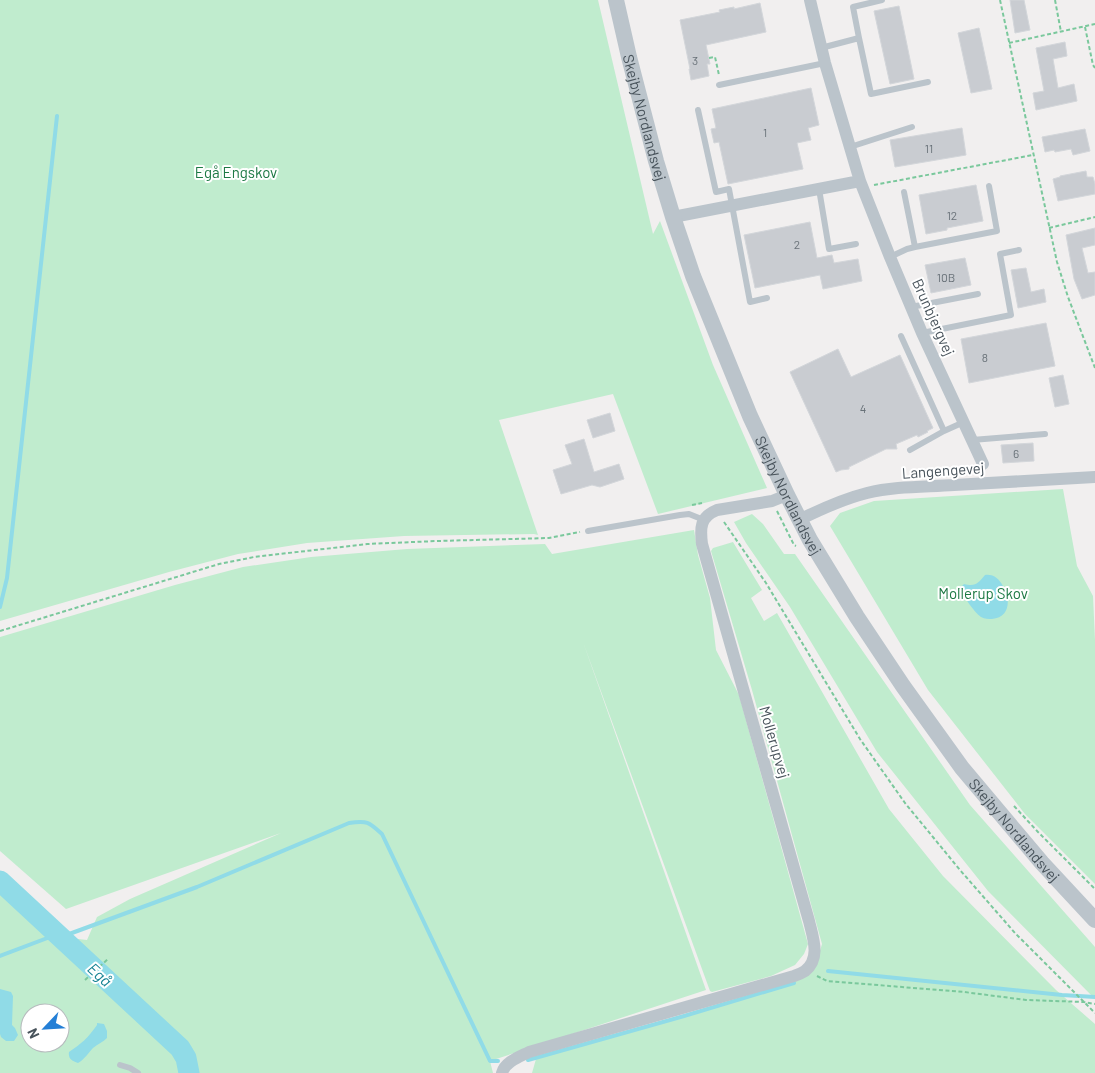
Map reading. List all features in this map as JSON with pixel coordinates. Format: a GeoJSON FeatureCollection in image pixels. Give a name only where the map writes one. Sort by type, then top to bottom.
{"type":"FeatureCollection","features":[{"type":"Feature","properties":{"kind":"street","name":"Skejby Nordlandsvej"},"geometry":{"type":"LineString","coordinates":[[616,0],[656,161],[673,217],[693,276],[750,416],[780,498],[799,520],[857,617],[903,686],[962,768],[1042,864],[1095,920]]}},
{"type":"Feature","properties":{"kind":"street","name":"Brunbjergvej"},"geometry":{"type":"LineString","coordinates":[[810,0],[821,48],[862,184],[911,308],[983,464]]}},
{"type":"Feature","properties":{"kind":"street"},"geometry":{"type":"LineString","coordinates":[[673,217],[819,189],[862,184]]}},
{"type":"Feature","properties":{"kind":"street","name":"Langengevej"},"geometry":{"type":"LineString","coordinates":[[799,520],[823,508],[868,493],[899,489],[1095,477]]}},
{"type":"Feature","properties":{"kind":"street"},"geometry":{"type":"LineString","coordinates":[[704,520],[710,513],[717,510],[780,498]]}},
{"type":"Feature","properties":{"kind":"street","name":"Mollerupvej"},"geometry":{"type":"LineString","coordinates":[[704,520],[700,529],[702,544],[815,947],[814,960],[805,971]]}},
{"type":"Feature","properties":{"kind":"street"},"geometry":{"type":"LineString","coordinates":[[502,1073],[504,1068],[515,1059],[529,1052],[794,976],[805,971]]}},
{"type":"Feature","properties":{"kind":"lane"},"geometry":{"type":"LineString","coordinates":[[882,0],[852,7],[871,94],[928,82]]}},
{"type":"Feature","properties":{"kind":"lane"},"geometry":{"type":"LineString","coordinates":[[821,48],[859,38]]}},
{"type":"Feature","properties":{"kind":"lane"},"geometry":{"type":"LineString","coordinates":[[720,85],[825,62]]}},
{"type":"Feature","properties":{"kind":"lane"},"geometry":{"type":"LineString","coordinates":[[698,110],[716,192],[729,189],[750,302],[767,298]]}},
{"type":"Feature","properties":{"kind":"lane"},"geometry":{"type":"LineString","coordinates":[[850,147],[912,127]]}},
{"type":"Feature","properties":{"kind":"lane"},"geometry":{"type":"LineString","coordinates":[[890,257],[915,247],[998,231],[989,186]]}},
{"type":"Feature","properties":{"kind":"lane"},"geometry":{"type":"LineString","coordinates":[[819,189],[829,249],[856,244]]}},
{"type":"Feature","properties":{"kind":"lane"},"geometry":{"type":"LineString","coordinates":[[904,192],[915,247]]}},
{"type":"Feature","properties":{"kind":"lane"},"geometry":{"type":"LineString","coordinates":[[922,333],[1011,315],[1000,254],[1019,250]]}},
{"type":"Feature","properties":{"kind":"lane"},"geometry":{"type":"LineString","coordinates":[[911,308],[978,294]]}},
{"type":"Feature","properties":{"kind":"lane"},"geometry":{"type":"LineString","coordinates":[[901,336],[944,431]]}},
{"type":"Feature","properties":{"kind":"lane"},"geometry":{"type":"LineString","coordinates":[[910,450],[964,422]]}},
{"type":"Feature","properties":{"kind":"lane"},"geometry":{"type":"LineString","coordinates":[[972,440],[1044,434]]}},
{"type":"Feature","properties":{"kind":"lane"},"geometry":{"type":"LineString","coordinates":[[588,530],[689,514],[704,520]]}},
{"type":"Feature","properties":{"kind":"lane"},"geometry":{"type":"LineString","coordinates":[[120,1065],[138,1073]]}},
{"type":"Feature","properties":{"kind":"path"},"geometry":{"type":"LineString","coordinates":[[1000,0],[1057,262],[1095,368]]}},
{"type":"Feature","properties":{"kind":"path"},"geometry":{"type":"LineString","coordinates":[[1055,0],[1060,32]]}},
{"type":"Feature","properties":{"kind":"path"},"geometry":{"type":"LineString","coordinates":[[1009,43],[1095,24]]}},
{"type":"Feature","properties":{"kind":"path"},"geometry":{"type":"LineString","coordinates":[[1085,27],[1095,68]]}},
{"type":"Feature","properties":{"kind":"path"},"geometry":{"type":"LineString","coordinates":[[709,58],[715,57],[720,85]]}},
{"type":"Feature","properties":{"kind":"path"},"geometry":{"type":"LineString","coordinates":[[862,184],[1033,155]]}},
{"type":"Feature","properties":{"kind":"path"},"geometry":{"type":"LineString","coordinates":[[1049,228],[1095,217]]}},
{"type":"Feature","properties":{"kind":"path"},"geometry":{"type":"LineString","coordinates":[[780,498],[794,545],[798,547],[810,540]]}},
{"type":"Feature","properties":{"kind":"path"},"geometry":{"type":"LineString","coordinates":[[717,510],[766,583],[860,739],[905,803],[960,870],[1015,932],[1095,1013]]}},
{"type":"Feature","properties":{"kind":"path"},"geometry":{"type":"LineString","coordinates":[[0,631],[219,564],[254,556],[367,544],[548,538],[588,530]]}},
{"type":"Feature","properties":{"kind":"path"},"geometry":{"type":"LineString","coordinates":[[1013,805],[1095,888]]}},
{"type":"Feature","properties":{"kind":"path"},"geometry":{"type":"LineString","coordinates":[[84,980],[109,958]]}},
{"type":"Feature","properties":{"kind":"path"},"geometry":{"type":"LineString","coordinates":[[805,971],[827,981],[964,992],[1026,1000],[1095,1004]]}},
{"type":"Feature","properties":{"kind":"green space","name":"Egå Engskov"},"geometry":{"type":"Polygon","coordinates":[[[0,0],[598,0],[653,234],[660,221],[713,365],[767,488],[658,514],[613,394],[499,420],[538,535],[404,536],[307,543],[238,554],[0,621],[0,0]]]}},
{"type":"Feature","properties":{"kind":"green space","name":"Mollerup Skov"},"geometry":{"type":"Polygon","coordinates":[[[1063,489],[1077,566],[1093,596],[1095,640],[1095,884],[1025,814],[928,690],[830,526],[840,513],[874,501],[1063,489]]]}},
{"type":"Feature","properties":{"kind":"green space"},"geometry":{"type":"Polygon","coordinates":[[[752,514],[763,524],[784,554],[795,554],[970,805],[1095,947],[1095,999],[988,891],[877,752],[790,607],[746,543],[734,522],[752,514]]]}},
{"type":"Feature","properties":{"kind":"green space"},"geometry":{"type":"Polygon","coordinates":[[[694,530],[698,555],[710,598],[716,650],[739,695],[808,944],[804,954],[795,965],[771,976],[710,991],[583,642],[706,990],[490,1061],[493,1073],[0,1073],[0,878],[60,933],[61,937],[87,940],[97,917],[130,899],[281,833],[66,909],[0,851],[0,637],[175,585],[243,567],[311,557],[407,549],[545,544],[552,554],[694,530]],[[432,939],[471,1024],[479,1038],[432,939]]]}},
{"type":"Feature","properties":{"kind":"green space"},"geometry":{"type":"Polygon","coordinates":[[[733,542],[762,590],[751,598],[764,621],[777,613],[889,809],[943,876],[1056,990],[1095,1024],[1095,1073],[532,1073],[536,1059],[775,989],[804,976],[817,961],[822,944],[752,690],[711,551],[713,548],[733,542]]]}},
{"type":"Feature","properties":{"kind":"water"},"geometry":{"type":"Polygon","coordinates":[[[985,575],[991,575],[996,578],[1006,591],[1008,602],[1006,612],[998,618],[985,619],[981,617],[969,604],[960,589],[964,584],[976,584],[985,575]]]}},
{"type":"Feature","properties":{"kind":"water"},"geometry":{"type":"Polygon","coordinates":[[[0,989],[11,992],[13,996],[12,1025],[18,1035],[14,1041],[6,1041],[0,1034],[0,989]]]}},
{"type":"Feature","properties":{"kind":"water"},"geometry":{"type":"Polygon","coordinates":[[[97,1023],[104,1024],[107,1038],[93,1048],[78,1063],[72,1060],[69,1056],[70,1051],[81,1043],[97,1023]]]}},
{"type":"Feature","properties":{"kind":"building"},"geometry":{"type":"Polygon","coordinates":[[[1010,0],[1024,0],[1030,30],[1015,33],[1010,0]]]}},
{"type":"Feature","properties":{"kind":"building"},"geometry":{"type":"Polygon","coordinates":[[[760,3],[766,32],[706,45],[710,64],[707,64],[709,76],[691,80],[680,20],[720,12],[719,10],[734,7],[734,9],[760,3]]]}},
{"type":"Feature","properties":{"kind":"building"},"geometry":{"type":"Polygon","coordinates":[[[899,6],[914,79],[890,84],[874,11],[899,6]]]}},
{"type":"Feature","properties":{"kind":"building"},"geometry":{"type":"Polygon","coordinates":[[[979,28],[992,89],[971,93],[958,33],[979,28]]]}},
{"type":"Feature","properties":{"kind":"building"},"geometry":{"type":"Polygon","coordinates":[[[1065,42],[1067,56],[1053,59],[1058,88],[1074,84],[1077,101],[1036,110],[1033,93],[1044,91],[1036,48],[1065,42]]]}},
{"type":"Feature","properties":{"kind":"building"},"geometry":{"type":"Polygon","coordinates":[[[811,88],[819,125],[808,128],[811,140],[797,143],[803,169],[728,184],[719,142],[714,143],[711,129],[716,128],[712,109],[811,88]]]}},
{"type":"Feature","properties":{"kind":"building"},"geometry":{"type":"Polygon","coordinates":[[[962,128],[966,155],[895,167],[890,140],[962,128]]]}},
{"type":"Feature","properties":{"kind":"building"},"geometry":{"type":"Polygon","coordinates":[[[1085,129],[1090,151],[1073,155],[1071,149],[1045,152],[1042,137],[1085,129]]]}},
{"type":"Feature","properties":{"kind":"building"},"geometry":{"type":"Polygon","coordinates":[[[1086,171],[1087,177],[1093,177],[1095,194],[1058,201],[1053,179],[1086,171]]]}},
{"type":"Feature","properties":{"kind":"building"},"geometry":{"type":"Polygon","coordinates":[[[976,185],[983,221],[926,234],[919,195],[976,185]]]}},
{"type":"Feature","properties":{"kind":"building"},"geometry":{"type":"Polygon","coordinates":[[[810,222],[817,258],[832,255],[834,263],[858,259],[862,281],[823,289],[820,275],[755,288],[744,235],[810,222]]]}},
{"type":"Feature","properties":{"kind":"building"},"geometry":{"type":"Polygon","coordinates":[[[1095,228],[1095,245],[1082,248],[1088,273],[1095,272],[1095,295],[1082,299],[1074,279],[1066,235],[1095,228]]]}},
{"type":"Feature","properties":{"kind":"building"},"geometry":{"type":"Polygon","coordinates":[[[965,258],[971,285],[931,293],[925,265],[965,258]]]}},
{"type":"Feature","properties":{"kind":"building"},"geometry":{"type":"Polygon","coordinates":[[[1026,268],[1031,292],[1044,289],[1046,302],[1018,308],[1011,270],[1026,268]]]}},
{"type":"Feature","properties":{"kind":"building"},"geometry":{"type":"Polygon","coordinates":[[[1046,323],[1055,366],[969,383],[961,339],[1046,323]]]}},
{"type":"Feature","properties":{"kind":"building"},"geometry":{"type":"Polygon","coordinates":[[[838,349],[851,377],[900,355],[933,428],[918,437],[917,435],[896,444],[897,449],[886,449],[849,467],[849,469],[836,472],[790,372],[838,349]]]}},
{"type":"Feature","properties":{"kind":"building"},"geometry":{"type":"Polygon","coordinates":[[[1063,375],[1069,404],[1055,407],[1049,378],[1063,375]]]}},
{"type":"Feature","properties":{"kind":"building"},"geometry":{"type":"Polygon","coordinates":[[[610,413],[615,431],[593,438],[587,420],[610,413]]]}},
{"type":"Feature","properties":{"kind":"building"},"geometry":{"type":"Polygon","coordinates":[[[584,439],[594,472],[619,464],[624,479],[600,487],[592,485],[561,494],[553,470],[572,464],[565,445],[584,439]]]}},
{"type":"Feature","properties":{"kind":"building"},"geometry":{"type":"Polygon","coordinates":[[[1033,443],[1034,461],[1003,463],[1001,445],[1033,443]]]}},
{"type":"Feature","properties":{"kind":"waterway"},"geometry":{"type":"LineString","coordinates":[[0,607],[7,578],[57,116]]}},
{"type":"Feature","properties":{"kind":"waterway"},"geometry":{"type":"LineString","coordinates":[[61,937],[197,887],[349,823],[367,823],[382,834],[490,1061],[498,1061]]}},
{"type":"Feature","properties":{"kind":"waterway","name":"Egå"},"geometry":{"type":"LineString","coordinates":[[0,881],[180,1048],[186,1058],[189,1073]]}},
{"type":"Feature","properties":{"kind":"waterway"},"geometry":{"type":"LineString","coordinates":[[0,956],[58,934]]}},
{"type":"Feature","properties":{"kind":"waterway"},"geometry":{"type":"LineString","coordinates":[[828,971],[1095,997]]}},
{"type":"Feature","properties":{"kind":"waterway"},"geometry":{"type":"LineString","coordinates":[[528,1060],[794,983]]}}]}
